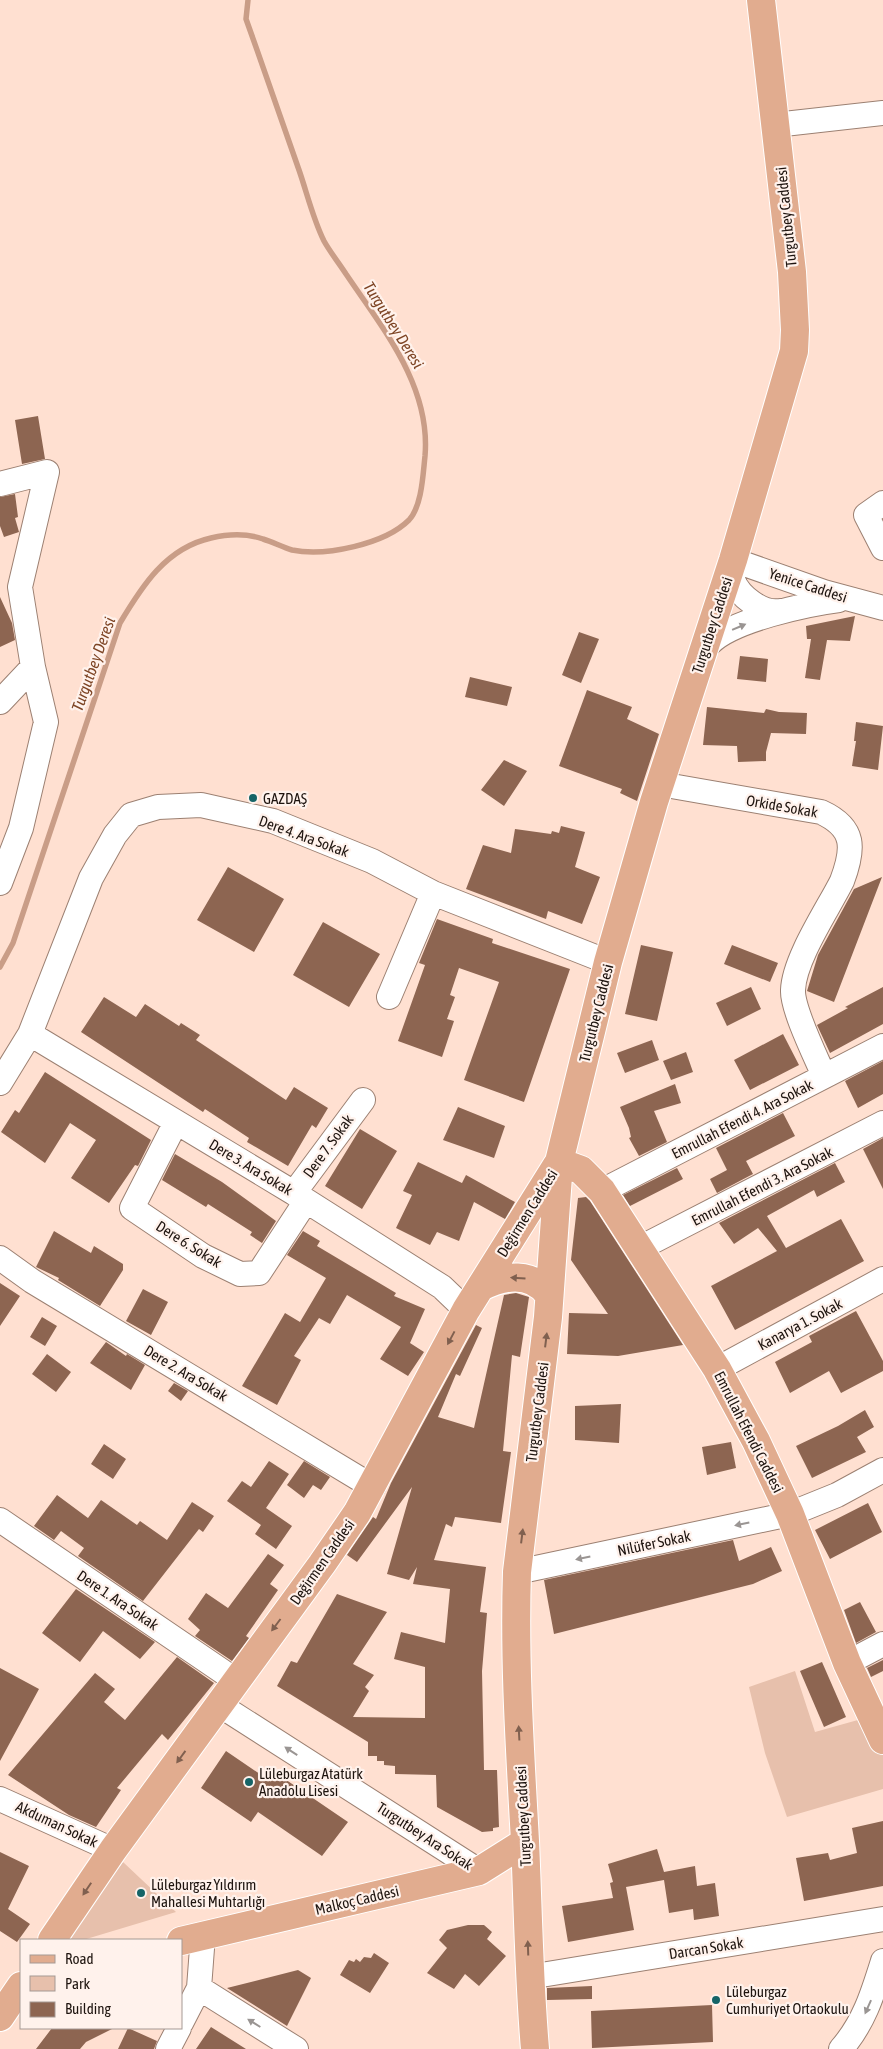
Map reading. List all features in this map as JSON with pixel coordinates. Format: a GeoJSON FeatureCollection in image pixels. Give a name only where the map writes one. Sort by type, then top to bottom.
{"type":"FeatureCollection","features":[{"type":"Feature","properties":{"kind":"main road","name":"Turgutbey Caddesi"},"geometry":{"type":"LineString","coordinates":[[536,2049],[529,1978],[525,1842],[516,1673],[518,1572],[548,1317],[559,1162],[608,962],[660,784],[733,560],[794,351],[795,330],[792,272],[761,0]]}},
{"type":"Feature","properties":{"kind":"main road","name":"Emrullah Efendi Caddesi"},"geometry":{"type":"LineString","coordinates":[[559,1162],[581,1170],[602,1191],[717,1369],[756,1441],[790,1514],[847,1663],[883,1740]]}},
{"type":"Feature","properties":{"kind":"main road","name":"Değirmen Caddesi"},"geometry":{"type":"LineString","coordinates":[[53,1939],[113,1850],[235,1680],[322,1564],[373,1487],[466,1310],[559,1162]]}},
{"type":"Feature","properties":{"kind":"main road"},"geometry":{"type":"LineString","coordinates":[[481,1287],[500,1279],[518,1278],[538,1282],[549,1295]]}},
{"type":"Feature","properties":{"kind":"main road","name":"Malkoç Caddesi"},"geometry":{"type":"LineString","coordinates":[[192,1938],[479,1871],[525,1842]]}},
{"type":"Feature","properties":{"kind":"main road"},"geometry":{"type":"LineString","coordinates":[[479,1871],[526,1890]]}},
{"type":"Feature","properties":{"kind":"main road"},"geometry":{"type":"LineString","coordinates":[[0,2017],[20,1987]]}},
{"type":"Feature","properties":{"kind":"street"},"geometry":{"type":"LineString","coordinates":[[775,125],[883,113]]}},
{"type":"Feature","properties":{"kind":"street"},"geometry":{"type":"LineString","coordinates":[[0,484],[47,472],[10,591],[46,722],[21,828],[0,883]]}},
{"type":"Feature","properties":{"kind":"street"},"geometry":{"type":"LineString","coordinates":[[883,503],[866,515],[883,548]]}},
{"type":"Feature","properties":{"kind":"street"},"geometry":{"type":"LineString","coordinates":[[733,560],[733,580],[742,592],[763,609],[780,611]]}},
{"type":"Feature","properties":{"kind":"street","name":"Yenice Caddesi"},"geometry":{"type":"LineString","coordinates":[[733,560],[883,608]]}},
{"type":"Feature","properties":{"kind":"street"},"geometry":{"type":"LineString","coordinates":[[702,656],[710,642],[718,637],[780,611],[817,602],[848,598]]}},
{"type":"Feature","properties":{"kind":"street"},"geometry":{"type":"LineString","coordinates":[[0,702],[32,667]]}},
{"type":"Feature","properties":{"kind":"street","name":"Orkide Sokak"},"geometry":{"type":"LineString","coordinates":[[660,784],[821,812],[835,818],[845,830],[851,843],[847,867],[842,881],[800,961],[792,990],[802,1025],[824,1076]]}},
{"type":"Feature","properties":{"kind":"street","name":"Dere 4. Ara Sokak"},"geometry":{"type":"LineString","coordinates":[[0,1083],[30,1034],[91,878],[115,836],[131,815],[158,806],[201,805],[273,821],[372,861],[433,893],[608,962]]}},
{"type":"Feature","properties":{"kind":"street"},"geometry":{"type":"LineString","coordinates":[[389,997],[433,893]]}},
{"type":"Feature","properties":{"kind":"street","name":"Dere 3. Ara Sokak"},"geometry":{"type":"LineString","coordinates":[[30,1034],[300,1197],[442,1286],[466,1310]]}},
{"type":"Feature","properties":{"kind":"street","name":"Emrullah Efendi 4. Ara Sokak"},"geometry":{"type":"LineString","coordinates":[[602,1191],[883,1046]]}},
{"type":"Feature","properties":{"kind":"street","name":"Dere 7. Sokak"},"geometry":{"type":"LineString","coordinates":[[300,1197],[363,1100]]}},
{"type":"Feature","properties":{"kind":"street","name":"Dere 6. Sokak"},"geometry":{"type":"LineString","coordinates":[[176,1122],[132,1208],[204,1256],[240,1274],[259,1273],[300,1197]]}},
{"type":"Feature","properties":{"kind":"street","name":"Emrullah Efendi 3. Ara Sokak"},"geometry":{"type":"LineString","coordinates":[[640,1248],[883,1123]]}},
{"type":"Feature","properties":{"kind":"street","name":"Dere 2. Ara Sokak"},"geometry":{"type":"LineString","coordinates":[[0,1258],[32,1281],[373,1487]]}},
{"type":"Feature","properties":{"kind":"street","name":"Kanarya 1. Sokak"},"geometry":{"type":"LineString","coordinates":[[717,1369],[883,1279]]}},
{"type":"Feature","properties":{"kind":"street","name":"Nilüfer Sokak"},"geometry":{"type":"LineString","coordinates":[[518,1572],[790,1514],[837,1495],[883,1470]]}},
{"type":"Feature","properties":{"kind":"street","name":"Dere 1. Ara Sokak"},"geometry":{"type":"LineString","coordinates":[[0,1520],[235,1680]]}},
{"type":"Feature","properties":{"kind":"street"},"geometry":{"type":"LineString","coordinates":[[847,1663],[883,1644]]}},
{"type":"Feature","properties":{"kind":"street","name":"Turgutbey Ara Sokak"},"geometry":{"type":"LineString","coordinates":[[218,1704],[479,1871]]}},
{"type":"Feature","properties":{"kind":"street","name":"Akduman Sokak"},"geometry":{"type":"LineString","coordinates":[[0,1798],[113,1850]]}},
{"type":"Feature","properties":{"kind":"street","name":"Darcan Sokak"},"geometry":{"type":"LineString","coordinates":[[529,1978],[883,1919]]}},
{"type":"Feature","properties":{"kind":"street"},"geometry":{"type":"LineString","coordinates":[[182,2021],[199,1988],[192,1938]]}},
{"type":"Feature","properties":{"kind":"street"},"geometry":{"type":"LineString","coordinates":[[841,2049],[853,2036],[869,2005],[883,1961]]}},
{"type":"Feature","properties":{"kind":"street"},"geometry":{"type":"LineString","coordinates":[[199,1988],[296,2049]]}},
{"type":"Feature","properties":{"kind":"street"},"geometry":{"type":"LineString","coordinates":[[168,2049],[178,2029]]}},
{"type":"Feature","properties":{"kind":"green space"},"geometry":{"type":"Polygon","coordinates":[[[795,1671],[815,1732],[865,1718],[883,1751],[883,1789],[787,1817],[765,1753],[749,1687],[795,1671]]]}},
{"type":"Feature","properties":{"kind":"green space"},"geometry":{"type":"Polygon","coordinates":[[[123,1862],[176,1912],[86,1939],[61,1939],[123,1862]]]}},
{"type":"Feature","properties":{"kind":"building"},"geometry":{"type":"Polygon","coordinates":[[[38,416],[45,459],[22,464],[15,420],[38,416]]]}},
{"type":"Feature","properties":{"kind":"building"},"geometry":{"type":"Polygon","coordinates":[[[15,494],[18,517],[15,518],[19,532],[4,537],[0,526],[0,497],[15,494]]]}},
{"type":"Feature","properties":{"kind":"building"},"geometry":{"type":"Polygon","coordinates":[[[0,597],[12,623],[15,640],[0,647],[0,597]]]}},
{"type":"Feature","properties":{"kind":"building"},"geometry":{"type":"Polygon","coordinates":[[[855,616],[850,641],[827,640],[820,680],[805,678],[811,639],[807,639],[806,626],[855,616]]]}},
{"type":"Feature","properties":{"kind":"building"},"geometry":{"type":"Polygon","coordinates":[[[579,632],[599,639],[581,683],[562,675],[579,632]]]}},
{"type":"Feature","properties":{"kind":"building"},"geometry":{"type":"Polygon","coordinates":[[[740,656],[768,659],[766,682],[737,679],[740,656]]]}},
{"type":"Feature","properties":{"kind":"building"},"geometry":{"type":"Polygon","coordinates":[[[470,677],[512,687],[507,706],[465,697],[470,677]]]}},
{"type":"Feature","properties":{"kind":"building"},"geometry":{"type":"Polygon","coordinates":[[[587,690],[632,707],[627,719],[659,734],[637,801],[620,793],[622,789],[559,766],[587,690]]]}},
{"type":"Feature","properties":{"kind":"building"},"geometry":{"type":"Polygon","coordinates":[[[707,707],[764,713],[766,709],[779,712],[807,713],[806,734],[771,733],[766,752],[766,761],[738,762],[737,746],[703,745],[707,707]]]}},
{"type":"Feature","properties":{"kind":"building"},"geometry":{"type":"Polygon","coordinates":[[[856,722],[883,726],[878,770],[852,766],[856,741],[854,741],[856,722]]]}},
{"type":"Feature","properties":{"kind":"building"},"geometry":{"type":"Polygon","coordinates":[[[504,760],[527,771],[504,806],[481,790],[504,760]]]}},
{"type":"Feature","properties":{"kind":"building"},"geometry":{"type":"Polygon","coordinates":[[[561,826],[585,832],[575,867],[600,877],[582,924],[548,911],[546,919],[466,889],[483,845],[511,853],[515,829],[551,834],[552,831],[559,833],[561,826]]]}},
{"type":"Feature","properties":{"kind":"building"},"geometry":{"type":"Polygon","coordinates":[[[228,867],[284,899],[254,952],[197,920],[228,867]]]}},
{"type":"Feature","properties":{"kind":"building"},"geometry":{"type":"Polygon","coordinates":[[[882,877],[834,1002],[807,991],[818,955],[854,889],[882,877]]]}},
{"type":"Feature","properties":{"kind":"building"},"geometry":{"type":"Polygon","coordinates":[[[437,919],[493,939],[492,943],[570,969],[524,1102],[464,1080],[499,982],[459,968],[450,995],[455,997],[447,1019],[454,1021],[442,1057],[398,1041],[425,965],[419,963],[437,919]]]}},
{"type":"Feature","properties":{"kind":"building"},"geometry":{"type":"Polygon","coordinates":[[[323,922],[380,954],[349,1007],[293,975],[323,922]]]}},
{"type":"Feature","properties":{"kind":"building"},"geometry":{"type":"Polygon","coordinates":[[[641,945],[673,952],[657,1021],[625,1014],[641,945]]]}},
{"type":"Feature","properties":{"kind":"building"},"geometry":{"type":"Polygon","coordinates":[[[732,945],[778,963],[770,982],[724,964],[732,945]]]}},
{"type":"Feature","properties":{"kind":"building"},"geometry":{"type":"Polygon","coordinates":[[[751,987],[761,1009],[727,1026],[716,1003],[751,987]]]}},
{"type":"Feature","properties":{"kind":"building"},"geometry":{"type":"Polygon","coordinates":[[[883,987],[883,1024],[830,1053],[817,1025],[848,1008],[845,1007],[883,987]]]}},
{"type":"Feature","properties":{"kind":"building"},"geometry":{"type":"Polygon","coordinates":[[[104,997],[136,1017],[145,1004],[179,1026],[181,1023],[200,1035],[196,1040],[286,1100],[294,1087],[328,1108],[316,1128],[312,1125],[288,1166],[247,1142],[249,1138],[205,1109],[203,1112],[81,1032],[104,997]]]}},
{"type":"Feature","properties":{"kind":"building"},"geometry":{"type":"Polygon","coordinates":[[[783,1034],[799,1065],[750,1090],[734,1060],[783,1034]]]}},
{"type":"Feature","properties":{"kind":"building"},"geometry":{"type":"Polygon","coordinates":[[[652,1040],[659,1060],[625,1073],[617,1053],[652,1040]]]}},
{"type":"Feature","properties":{"kind":"building"},"geometry":{"type":"Polygon","coordinates":[[[686,1052],[693,1072],[671,1080],[663,1061],[686,1052]]]}},
{"type":"Feature","properties":{"kind":"building"},"geometry":{"type":"Polygon","coordinates":[[[883,1061],[883,1094],[858,1108],[845,1081],[883,1061]]]}},
{"type":"Feature","properties":{"kind":"building"},"geometry":{"type":"Polygon","coordinates":[[[45,1072],[151,1140],[138,1166],[135,1165],[109,1203],[71,1178],[96,1140],[70,1123],[45,1163],[1,1132],[15,1110],[19,1113],[45,1072]]]}},
{"type":"Feature","properties":{"kind":"building"},"geometry":{"type":"Polygon","coordinates":[[[675,1084],[681,1103],[654,1111],[667,1142],[639,1156],[629,1138],[631,1137],[629,1128],[620,1107],[675,1084]]]}},
{"type":"Feature","properties":{"kind":"building"},"geometry":{"type":"Polygon","coordinates":[[[458,1107],[505,1126],[494,1158],[443,1140],[458,1107]]]}},
{"type":"Feature","properties":{"kind":"building"},"geometry":{"type":"Polygon","coordinates":[[[783,1113],[795,1136],[746,1161],[753,1174],[717,1193],[710,1179],[727,1170],[716,1148],[783,1113]]]}},
{"type":"Feature","properties":{"kind":"building"},"geometry":{"type":"Polygon","coordinates":[[[360,1129],[397,1151],[362,1209],[325,1186],[360,1129]]]}},
{"type":"Feature","properties":{"kind":"building"},"geometry":{"type":"Polygon","coordinates":[[[883,1138],[883,1189],[863,1149],[883,1138]]]}},
{"type":"Feature","properties":{"kind":"building"},"geometry":{"type":"Polygon","coordinates":[[[175,1154],[222,1182],[276,1221],[262,1243],[250,1235],[252,1232],[208,1204],[206,1207],[162,1180],[175,1154]]]}},
{"type":"Feature","properties":{"kind":"building"},"geometry":{"type":"Polygon","coordinates":[[[418,1162],[462,1183],[466,1175],[515,1202],[505,1219],[474,1202],[459,1241],[437,1232],[430,1245],[396,1228],[412,1195],[403,1191],[418,1162]]]}},
{"type":"Feature","properties":{"kind":"building"},"geometry":{"type":"Polygon","coordinates":[[[835,1163],[845,1182],[817,1197],[814,1190],[767,1216],[786,1248],[841,1219],[864,1261],[735,1330],[711,1286],[777,1251],[758,1228],[734,1244],[719,1223],[835,1163]]]}},
{"type":"Feature","properties":{"kind":"building"},"geometry":{"type":"Polygon","coordinates":[[[677,1168],[683,1179],[630,1206],[623,1195],[677,1168]]]}},
{"type":"Feature","properties":{"kind":"building"},"geometry":{"type":"Polygon","coordinates":[[[586,1197],[683,1345],[618,1356],[567,1354],[569,1313],[608,1314],[571,1260],[578,1198],[586,1197]]]}},
{"type":"Feature","properties":{"kind":"building"},"geometry":{"type":"Polygon","coordinates":[[[54,1231],[91,1253],[94,1246],[123,1264],[123,1270],[100,1306],[58,1280],[59,1278],[36,1267],[54,1231]]]}},
{"type":"Feature","properties":{"kind":"building"},"geometry":{"type":"Polygon","coordinates":[[[303,1231],[320,1241],[317,1246],[396,1293],[394,1296],[425,1309],[410,1343],[424,1352],[408,1376],[380,1359],[401,1327],[347,1295],[330,1324],[319,1318],[294,1356],[301,1360],[277,1405],[242,1386],[285,1313],[300,1322],[326,1278],[287,1255],[303,1231]]]}},
{"type":"Feature","properties":{"kind":"building"},"geometry":{"type":"Polygon","coordinates":[[[0,1283],[20,1296],[0,1326],[0,1283]]]}},
{"type":"Feature","properties":{"kind":"building"},"geometry":{"type":"Polygon","coordinates":[[[143,1289],[168,1302],[151,1335],[126,1321],[143,1289]]]}},
{"type":"Feature","properties":{"kind":"building"},"geometry":{"type":"Polygon","coordinates":[[[516,1293],[529,1297],[520,1357],[512,1355],[503,1451],[511,1452],[501,1523],[455,1517],[452,1527],[446,1524],[434,1560],[486,1567],[480,1612],[487,1613],[482,1671],[484,1770],[497,1770],[499,1827],[493,1828],[493,1831],[482,1832],[437,1807],[436,1775],[395,1774],[395,1766],[384,1765],[384,1761],[377,1761],[377,1756],[368,1756],[368,1742],[277,1686],[291,1661],[297,1663],[337,1594],[387,1612],[353,1664],[374,1675],[365,1687],[369,1691],[353,1717],[425,1718],[425,1667],[394,1659],[401,1632],[445,1643],[450,1589],[413,1584],[417,1567],[409,1580],[387,1574],[412,1487],[357,1562],[347,1555],[373,1517],[376,1519],[391,1483],[476,1325],[482,1328],[460,1376],[456,1374],[438,1417],[474,1428],[504,1295],[516,1293]]]}},
{"type":"Feature","properties":{"kind":"building"},"geometry":{"type":"Polygon","coordinates":[[[856,1311],[883,1361],[883,1371],[841,1393],[829,1371],[790,1393],[775,1362],[812,1342],[809,1336],[856,1311]]]}},
{"type":"Feature","properties":{"kind":"building"},"geometry":{"type":"Polygon","coordinates":[[[42,1317],[57,1326],[45,1346],[30,1337],[42,1317]]]}},
{"type":"Feature","properties":{"kind":"building"},"geometry":{"type":"Polygon","coordinates":[[[106,1342],[126,1356],[127,1354],[145,1365],[131,1390],[90,1363],[106,1342]]]}},
{"type":"Feature","properties":{"kind":"building"},"geometry":{"type":"Polygon","coordinates":[[[47,1354],[71,1372],[56,1392],[32,1374],[47,1354]]]}},
{"type":"Feature","properties":{"kind":"building"},"geometry":{"type":"Polygon","coordinates":[[[174,1383],[188,1391],[181,1401],[168,1391],[174,1383]]]}},
{"type":"Feature","properties":{"kind":"building"},"geometry":{"type":"Polygon","coordinates":[[[621,1404],[619,1443],[575,1440],[575,1406],[621,1404]]]}},
{"type":"Feature","properties":{"kind":"building"},"geometry":{"type":"Polygon","coordinates":[[[865,1410],[874,1427],[857,1437],[866,1452],[812,1478],[796,1446],[838,1426],[865,1410]]]}},
{"type":"Feature","properties":{"kind":"building"},"geometry":{"type":"Polygon","coordinates":[[[731,1442],[736,1468],[707,1475],[702,1447],[731,1442]]]}},
{"type":"Feature","properties":{"kind":"building"},"geometry":{"type":"Polygon","coordinates":[[[104,1444],[126,1459],[113,1479],[91,1464],[104,1444]]]}},
{"type":"Feature","properties":{"kind":"building"},"geometry":{"type":"Polygon","coordinates":[[[269,1461],[289,1474],[266,1508],[292,1526],[276,1549],[255,1534],[261,1525],[227,1501],[242,1481],[251,1487],[269,1461]]]}},
{"type":"Feature","properties":{"kind":"building"},"geometry":{"type":"Polygon","coordinates":[[[304,1461],[330,1477],[321,1490],[313,1485],[304,1498],[287,1485],[304,1461]]]}},
{"type":"Feature","properties":{"kind":"building"},"geometry":{"type":"Polygon","coordinates":[[[57,1495],[88,1518],[101,1500],[137,1525],[140,1521],[167,1540],[192,1502],[214,1516],[203,1532],[199,1529],[143,1601],[78,1556],[84,1548],[61,1531],[54,1540],[34,1526],[57,1495]]]}},
{"type":"Feature","properties":{"kind":"building"},"geometry":{"type":"Polygon","coordinates":[[[868,1503],[882,1532],[830,1559],[815,1530],[868,1503]]]}},
{"type":"Feature","properties":{"kind":"building"},"geometry":{"type":"Polygon","coordinates":[[[733,1540],[739,1561],[771,1547],[782,1571],[753,1584],[554,1634],[544,1580],[733,1540]]]}},
{"type":"Feature","properties":{"kind":"building"},"geometry":{"type":"Polygon","coordinates":[[[268,1554],[284,1565],[270,1584],[278,1590],[246,1636],[249,1638],[232,1661],[195,1636],[200,1630],[188,1619],[206,1593],[228,1608],[268,1554]]]}},
{"type":"Feature","properties":{"kind":"building"},"geometry":{"type":"Polygon","coordinates":[[[76,1589],[155,1642],[140,1659],[103,1631],[80,1662],[42,1633],[76,1589]]]}},
{"type":"Feature","properties":{"kind":"building"},"geometry":{"type":"Polygon","coordinates":[[[860,1602],[876,1632],[856,1643],[844,1610],[860,1602]]]}},
{"type":"Feature","properties":{"kind":"building"},"geometry":{"type":"Polygon","coordinates":[[[177,1657],[214,1683],[168,1740],[162,1734],[117,1788],[121,1790],[96,1827],[69,1815],[8,1775],[95,1673],[115,1689],[104,1702],[125,1720],[177,1657]]]}},
{"type":"Feature","properties":{"kind":"building"},"geometry":{"type":"Polygon","coordinates":[[[883,1660],[883,1671],[871,1677],[867,1668],[883,1660]]]}},
{"type":"Feature","properties":{"kind":"building"},"geometry":{"type":"Polygon","coordinates":[[[822,1662],[846,1717],[824,1727],[800,1671],[822,1662]]]}},
{"type":"Feature","properties":{"kind":"building"},"geometry":{"type":"Polygon","coordinates":[[[0,1668],[39,1689],[0,1761],[0,1668]]]}},
{"type":"Feature","properties":{"kind":"building"},"geometry":{"type":"Polygon","coordinates":[[[226,1751],[270,1781],[276,1773],[348,1822],[322,1856],[258,1812],[251,1822],[201,1788],[226,1751]]]}},
{"type":"Feature","properties":{"kind":"building"},"geometry":{"type":"Polygon","coordinates":[[[883,1821],[883,1886],[804,1901],[796,1858],[828,1853],[830,1860],[857,1853],[852,1828],[883,1821]]]}},
{"type":"Feature","properties":{"kind":"building"},"geometry":{"type":"Polygon","coordinates":[[[657,1849],[664,1872],[695,1866],[697,1886],[715,1883],[719,1916],[694,1920],[693,1909],[669,1913],[664,1880],[626,1887],[634,1930],[568,1942],[562,1906],[613,1898],[610,1883],[613,1882],[608,1864],[657,1849]]]}},
{"type":"Feature","properties":{"kind":"building"},"geometry":{"type":"Polygon","coordinates":[[[0,1852],[29,1866],[8,1909],[30,1924],[17,1942],[0,1931],[0,1852]]]}},
{"type":"Feature","properties":{"kind":"building"},"geometry":{"type":"Polygon","coordinates":[[[468,1925],[484,1925],[492,1932],[487,1939],[506,1956],[479,1986],[465,1974],[454,1989],[427,1973],[447,1948],[439,1940],[447,1930],[468,1925]]]}},
{"type":"Feature","properties":{"kind":"building"},"geometry":{"type":"Polygon","coordinates":[[[374,1953],[389,1963],[370,1993],[340,1975],[349,1960],[354,1962],[356,1959],[360,1962],[364,1957],[371,1958],[374,1953]]]}},
{"type":"Feature","properties":{"kind":"building"},"geometry":{"type":"Polygon","coordinates":[[[298,1970],[311,1978],[287,2026],[227,1988],[298,1970]]]}},
{"type":"Feature","properties":{"kind":"building"},"geometry":{"type":"Polygon","coordinates":[[[592,1986],[592,1999],[547,2000],[547,1988],[592,1986]]]}},
{"type":"Feature","properties":{"kind":"building"},"geometry":{"type":"Polygon","coordinates":[[[712,2005],[713,2042],[592,2048],[591,2011],[712,2005]]]}},
{"type":"Feature","properties":{"kind":"building"},"geometry":{"type":"Polygon","coordinates":[[[211,2027],[246,2049],[196,2049],[211,2027]]]}},
{"type":"Feature","properties":{"kind":"building"},"geometry":{"type":"Polygon","coordinates":[[[51,2029],[112,2029],[86,2042],[80,2049],[36,2049],[51,2029]]]}},
{"type":"Feature","properties":{"kind":"building"},"geometry":{"type":"Polygon","coordinates":[[[128,2029],[157,2041],[154,2049],[118,2049],[128,2029]]]}},
{"type":"Feature","properties":{"kind":"waterway","name":"Turgutbey Deresi"},"geometry":{"type":"LineString","coordinates":[[0,967],[13,943],[120,623],[137,596],[157,570],[181,550],[195,543],[224,536],[257,537],[292,550],[306,552],[321,552],[354,547],[385,536],[398,528],[409,520],[417,507],[425,456],[425,430],[420,406],[402,359],[320,233],[246,19],[248,0]]}},
{"type":"Feature","properties":{"kind":"place","name":"GAZDAŞ"},"geometry":{"type":"Point","coordinates":[253,798]}},
{"type":"Feature","properties":{"kind":"place","name":"Lüleburgaz Atatürk Anadolu Lisesi"},"geometry":{"type":"Point","coordinates":[249,1782]}},
{"type":"Feature","properties":{"kind":"place","name":"Lüleburgaz Yıldırım Mahallesi Muhtarlığı"},"geometry":{"type":"Point","coordinates":[141,1893]}},
{"type":"Feature","properties":{"kind":"place","name":"Lüleburgaz Cumhuriyet Ortaokulu"},"geometry":{"type":"Point","coordinates":[716,2000]}}]}
